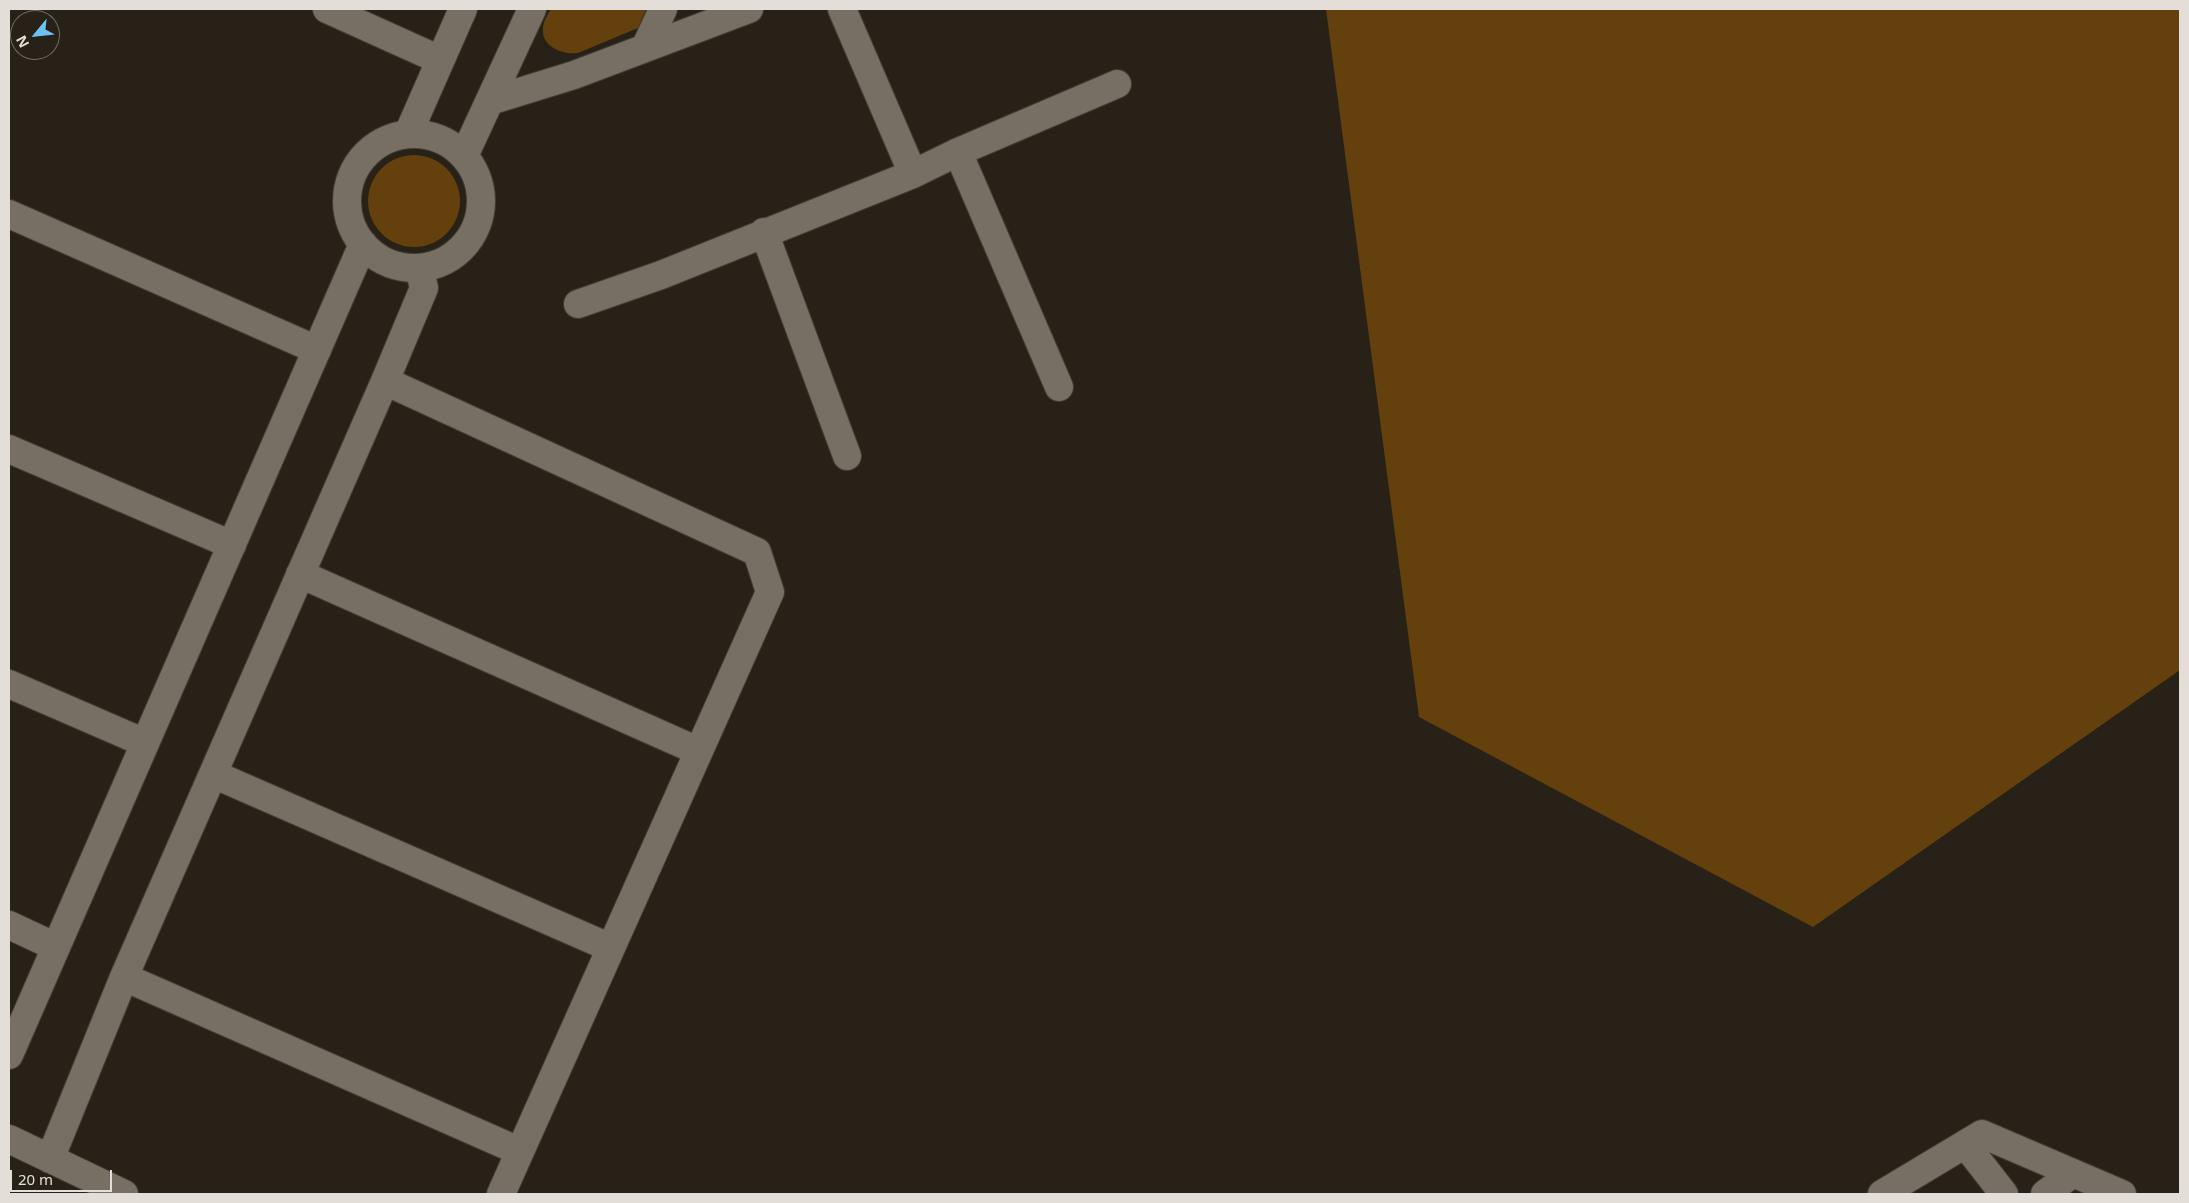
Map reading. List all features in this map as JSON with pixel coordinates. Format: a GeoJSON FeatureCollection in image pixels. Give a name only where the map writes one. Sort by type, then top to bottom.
{"type":"FeatureCollection","features":[{"type":"Feature","properties":{"kind":"street"},"geometry":{"type":"LineString","coordinates":[[327,9],[440,60]]}},
{"type":"Feature","properties":{"kind":"street"},"geometry":{"type":"LineString","coordinates":[[408,134],[463,9]]}},
{"type":"Feature","properties":{"kind":"street"},"geometry":{"type":"LineString","coordinates":[[464,156],[532,9]]}},
{"type":"Feature","properties":{"kind":"street"},"geometry":{"type":"LineString","coordinates":[[646,46],[663,9]]}},
{"type":"Feature","properties":{"kind":"street"},"geometry":{"type":"LineString","coordinates":[[490,102],[574,75],[646,46],[749,9]]}},
{"type":"Feature","properties":{"kind":"street"},"geometry":{"type":"LineString","coordinates":[[842,9],[913,174]]}},
{"type":"Feature","properties":{"kind":"street"},"geometry":{"type":"LineString","coordinates":[[578,304],[661,275],[764,232],[913,174],[958,152],[1116,84]]}},
{"type":"Feature","properties":{"kind":"street"},"geometry":{"type":"LineString","coordinates":[[408,134],[428,135],[441,140],[464,156],[476,175],[481,197],[478,220],[469,240],[453,256],[434,266],[411,269],[389,264],[370,252],[356,235],[348,214],[347,192],[354,170],[368,152],[386,140],[408,134]]}},
{"type":"Feature","properties":{"kind":"street"},"geometry":{"type":"LineString","coordinates":[[958,152],[1059,387]]}},
{"type":"Feature","properties":{"kind":"street"},"geometry":{"type":"LineString","coordinates":[[9,214],[316,350]]}},
{"type":"Feature","properties":{"kind":"street"},"geometry":{"type":"LineString","coordinates":[[764,232],[847,456]]}},
{"type":"Feature","properties":{"kind":"street"},"geometry":{"type":"LineString","coordinates":[[9,1055],[363,244]]}},
{"type":"Feature","properties":{"kind":"street"},"geometry":{"type":"LineString","coordinates":[[50,1159],[124,977],[424,288],[419,268]]}},
{"type":"Feature","properties":{"kind":"street"},"geometry":{"type":"LineString","coordinates":[[385,381],[757,552],[770,592],[501,1194]]}},
{"type":"Feature","properties":{"kind":"street"},"geometry":{"type":"LineString","coordinates":[[9,449],[232,545]]}},
{"type":"Feature","properties":{"kind":"street"},"geometry":{"type":"LineString","coordinates":[[300,574],[698,751]]}},
{"type":"Feature","properties":{"kind":"street"},"geometry":{"type":"LineString","coordinates":[[9,684],[145,743]]}},
{"type":"Feature","properties":{"kind":"street"},"geometry":{"type":"LineString","coordinates":[[213,774],[611,948]]}},
{"type":"Feature","properties":{"kind":"street"},"geometry":{"type":"LineString","coordinates":[[9,925],[56,947]]}},
{"type":"Feature","properties":{"kind":"street"},"geometry":{"type":"LineString","coordinates":[[124,977],[519,1151]]}},
{"type":"Feature","properties":{"kind":"street"},"geometry":{"type":"LineString","coordinates":[[1882,1194],[1982,1134],[2122,1194]]}},
{"type":"Feature","properties":{"kind":"street"},"geometry":{"type":"LineString","coordinates":[[9,1139],[124,1194]]}},
{"type":"Feature","properties":{"kind":"street"},"geometry":{"type":"LineString","coordinates":[[1965,1144],[2004,1194]]}},
{"type":"Feature","properties":{"kind":"street"},"geometry":{"type":"LineString","coordinates":[[2045,1194],[2073,1173]]}},
{"type":"Feature","properties":{"kind":"shaded area"},"geometry":{"type":"Polygon","coordinates":[[[551,9],[646,9],[638,28],[578,53],[566,53],[549,45],[543,35],[543,26],[551,9]]]}},
{"type":"Feature","properties":{"kind":"shaded area"},"geometry":{"type":"Polygon","coordinates":[[[1326,9],[2180,9],[2180,670],[1813,927],[1419,717],[1326,9]]]}},
{"type":"Feature","properties":{"kind":"shaded area"},"geometry":{"type":"Polygon","coordinates":[[[405,155],[423,155],[440,162],[453,175],[460,192],[460,210],[453,227],[440,240],[423,247],[405,247],[388,240],[375,227],[368,210],[368,192],[375,175],[388,162],[405,155]]]}}]}
